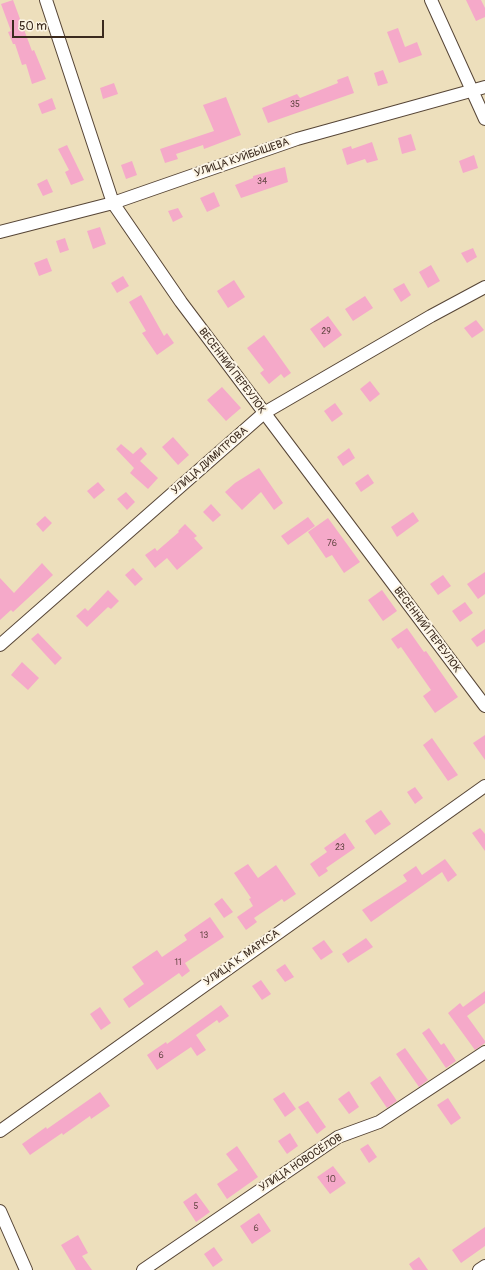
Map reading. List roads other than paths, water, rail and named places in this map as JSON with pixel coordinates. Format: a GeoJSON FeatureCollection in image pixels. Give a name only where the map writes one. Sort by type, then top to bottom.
{"type":"FeatureCollection","features":[{"type":"Feature","properties":{"kind":"street","name":"ВЕСЕННИЙ ПЕРЕУЛОК"},"geometry":{"type":"LineString","coordinates":[[46,0],[113,202],[181,302],[485,706]]}},
{"type":"Feature","properties":{"kind":"street"},"geometry":{"type":"LineString","coordinates":[[431,0],[485,119]]}},
{"type":"Feature","properties":{"kind":"street","name":"УЛИЦА КУЙБЫШЕВА"},"geometry":{"type":"LineString","coordinates":[[0,232],[113,202],[297,139],[485,87]]}},
{"type":"Feature","properties":{"kind":"street","name":"УЛИЦА ДИМИТРОВА"},"geometry":{"type":"LineString","coordinates":[[0,645],[264,413],[431,316],[485,287]]}},
{"type":"Feature","properties":{"kind":"street","name":"УЛИЦА К. МАРКСА"},"geometry":{"type":"LineString","coordinates":[[0,1131],[485,786]]}},
{"type":"Feature","properties":{"kind":"street","name":"УЛИЦА НОВОСЁЛОВ"},"geometry":{"type":"LineString","coordinates":[[142,1270],[338,1137],[379,1122],[485,1052]]}},
{"type":"Feature","properties":{"kind":"street"},"geometry":{"type":"LineString","coordinates":[[0,1211],[26,1270]]}},
{"type":"Feature","properties":{"kind":"street"},"geometry":{"type":"LineString","coordinates":[[479,1270],[485,1266]]}}]}
